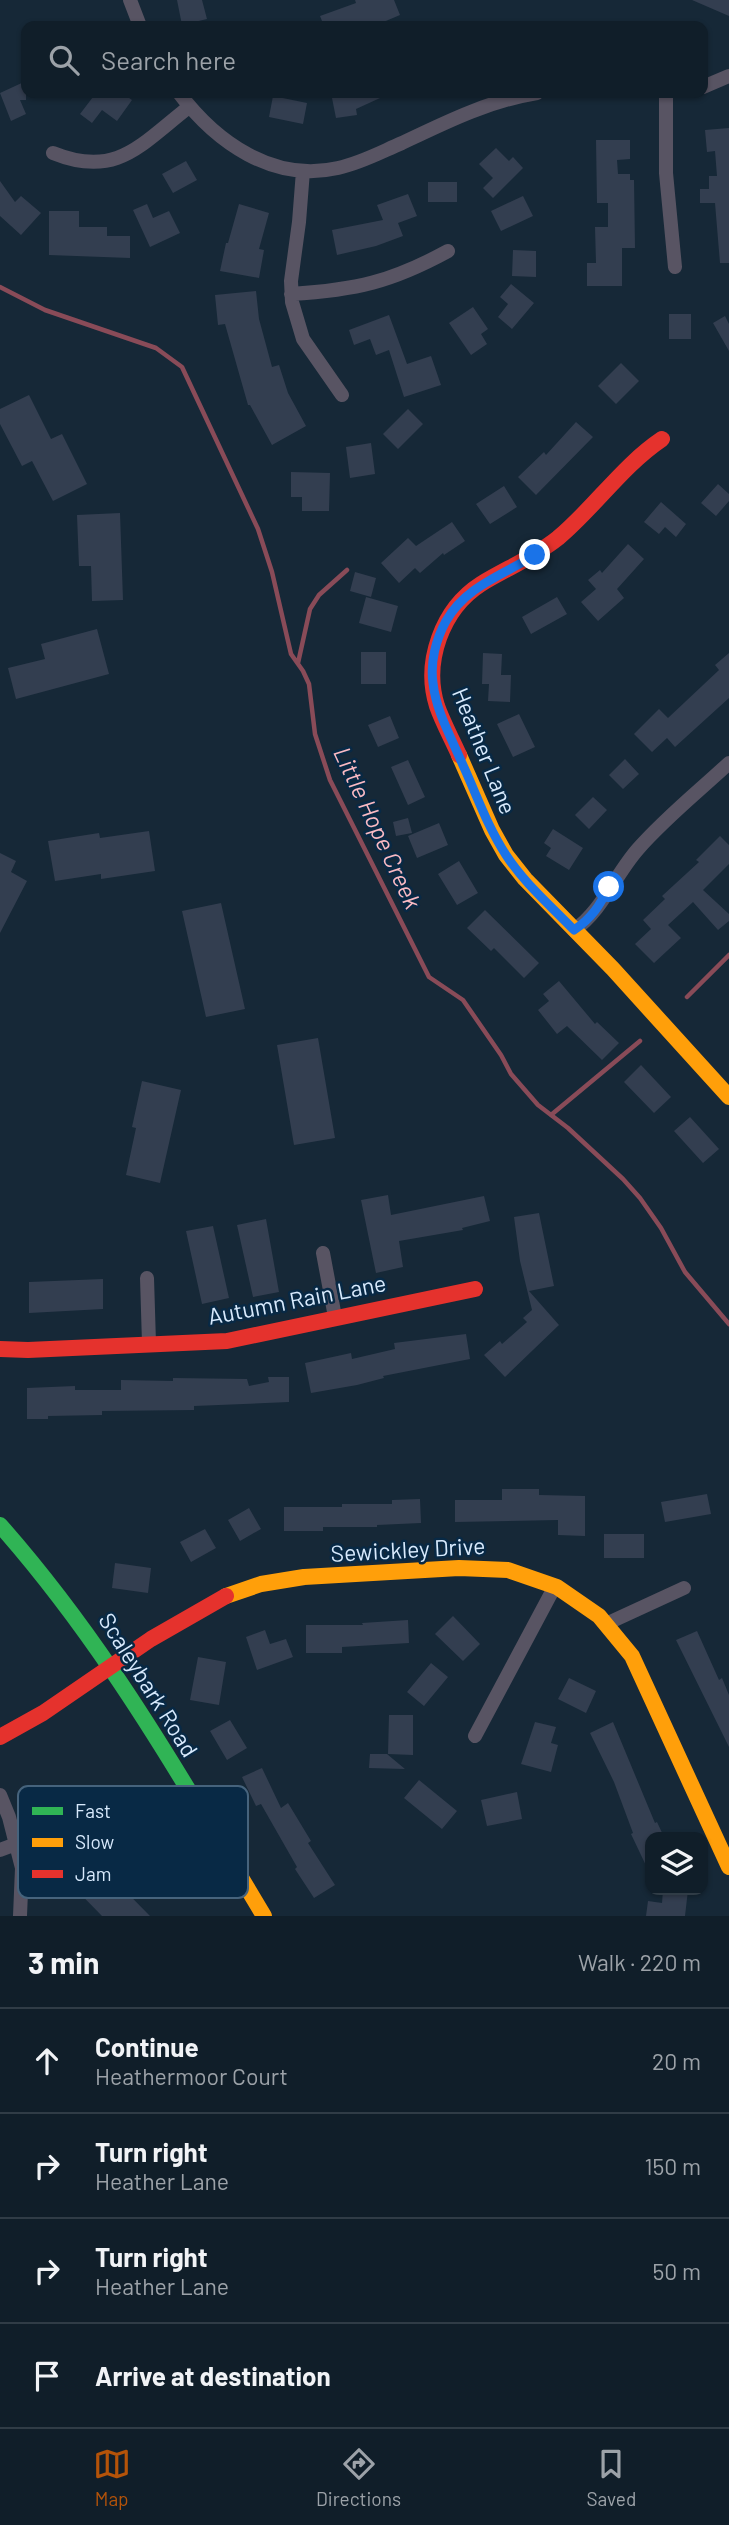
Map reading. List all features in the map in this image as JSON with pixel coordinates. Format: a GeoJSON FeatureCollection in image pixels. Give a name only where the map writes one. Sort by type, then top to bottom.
{"type":"FeatureCollection","features":[{"type":"Feature","properties":{"kind":"street"},"geometry":{"type":"LineString","coordinates":[[130,0],[138,21]]}},
{"type":"Feature","properties":{"kind":"street"},"geometry":{"type":"LineString","coordinates":[[708,85],[729,76]]}},
{"type":"Feature","properties":{"kind":"street"},"geometry":{"type":"LineString","coordinates":[[183,98],[213,132],[232,146],[281,168],[303,171],[337,169],[362,162],[473,110],[518,98]]}},
{"type":"Feature","properties":{"kind":"street"},"geometry":{"type":"LineString","coordinates":[[666,98],[666,173],[676,267]]}},
{"type":"Feature","properties":{"kind":"street"},"geometry":{"type":"LineString","coordinates":[[53,153],[88,164],[110,162],[126,155],[190,107]]}},
{"type":"Feature","properties":{"kind":"street"},"geometry":{"type":"LineString","coordinates":[[303,171],[291,293],[296,322],[303,339],[342,395]]}},
{"type":"Feature","properties":{"kind":"street"},"geometry":{"type":"LineString","coordinates":[[291,293],[327,292],[381,282],[411,271],[448,251]]}},
{"type":"Feature","properties":{"kind":"street","name":"Heather Lane"},"geometry":{"type":"LineString","coordinates":[[662,439],[641,451],[624,467],[564,533],[535,555],[482,584],[466,596],[446,621],[434,654],[432,674],[437,705],[492,830],[506,855],[524,879],[729,1097]]}},
{"type":"Feature","properties":{"kind":"street"},"geometry":{"type":"LineString","coordinates":[[574,930],[588,921],[597,910],[618,873],[639,848],[729,763]]}},
{"type":"Feature","properties":{"kind":"street"},"geometry":{"type":"LineString","coordinates":[[323,1254],[335,1317]]}},
{"type":"Feature","properties":{"kind":"street"},"geometry":{"type":"LineString","coordinates":[[147,1278],[149,1343]]}},
{"type":"Feature","properties":{"kind":"street","name":"Autumn Rain Lane"},"geometry":{"type":"LineString","coordinates":[[0,1349],[227,1341],[475,1289]]}},
{"type":"Feature","properties":{"kind":"street","name":"Scaleybark Road"},"geometry":{"type":"LineString","coordinates":[[0,1525],[62,1595],[111,1665],[185,1786]]}},
{"type":"Feature","properties":{"kind":"street","name":"Sewickley Drive"},"geometry":{"type":"LineString","coordinates":[[0,1737],[33,1722],[111,1665],[221,1599],[264,1584],[294,1579],[467,1568],[498,1569],[525,1574],[555,1586],[575,1597],[608,1623],[632,1656],[729,1867]]}},
{"type":"Feature","properties":{"kind":"street"},"geometry":{"type":"LineString","coordinates":[[475,1736],[555,1586]]}},
{"type":"Feature","properties":{"kind":"street"},"geometry":{"type":"LineString","coordinates":[[608,1623],[684,1588]]}},
{"type":"Feature","properties":{"kind":"street"},"geometry":{"type":"LineString","coordinates":[[0,1795],[18,1852]]}},
{"type":"Feature","properties":{"kind":"street"},"geometry":{"type":"LineString","coordinates":[[0,1850],[16,1844]]}},
{"type":"Feature","properties":{"kind":"street","name":"Scaleybark Road"},"geometry":{"type":"LineString","coordinates":[[248,1890],[264,1916]]}},
{"type":"Feature","properties":{"kind":"street"},"geometry":{"type":"LineString","coordinates":[[20,1916],[21,1898]]}},
{"type":"Feature","properties":{"kind":"building"},"geometry":{"type":"Polygon","coordinates":[[[177,0],[202,0],[207,19],[181,21],[177,0]]]}},
{"type":"Feature","properties":{"kind":"building"},"geometry":{"type":"Polygon","coordinates":[[[355,0],[394,0],[400,15],[386,21],[322,21],[320,16],[356,3],[355,0]]]}},
{"type":"Feature","properties":{"kind":"building"},"geometry":{"type":"Polygon","coordinates":[[[692,0],[729,0],[729,16],[692,0]]]}},
{"type":"Feature","properties":{"kind":"building"},"geometry":{"type":"Polygon","coordinates":[[[21,83],[21,98],[26,100],[20,100],[26,114],[11,121],[0,93],[21,83]]]}},
{"type":"Feature","properties":{"kind":"building"},"geometry":{"type":"Polygon","coordinates":[[[92,98],[132,100],[117,121],[102,110],[92,123],[80,114],[92,98]]]}},
{"type":"Feature","properties":{"kind":"building"},"geometry":{"type":"Polygon","coordinates":[[[273,98],[307,103],[303,124],[269,117],[273,98]]]}},
{"type":"Feature","properties":{"kind":"building"},"geometry":{"type":"Polygon","coordinates":[[[332,98],[380,98],[356,109],[357,115],[336,118],[332,98]]]}},
{"type":"Feature","properties":{"kind":"building"},"geometry":{"type":"Polygon","coordinates":[[[729,128],[729,263],[720,263],[715,203],[700,203],[700,189],[709,189],[709,176],[717,176],[715,151],[707,152],[705,130],[729,128]]]}},
{"type":"Feature","properties":{"kind":"building"},"geometry":{"type":"Polygon","coordinates":[[[596,140],[630,140],[630,159],[617,160],[618,174],[630,174],[630,180],[634,180],[635,248],[622,248],[622,286],[587,286],[587,263],[596,263],[595,227],[608,227],[608,203],[597,203],[596,140]]]}},
{"type":"Feature","properties":{"kind":"building"},"geometry":{"type":"Polygon","coordinates":[[[496,148],[509,161],[513,157],[523,168],[493,198],[483,188],[493,178],[479,164],[496,148]]]}},
{"type":"Feature","properties":{"kind":"building"},"geometry":{"type":"Polygon","coordinates":[[[186,161],[197,180],[173,193],[162,174],[186,161]]]}},
{"type":"Feature","properties":{"kind":"building"},"geometry":{"type":"Polygon","coordinates":[[[0,181],[15,202],[21,196],[41,213],[21,235],[0,216],[0,181]]]}},
{"type":"Feature","properties":{"kind":"building"},"geometry":{"type":"Polygon","coordinates":[[[428,182],[457,182],[457,202],[428,202],[428,182]]]}},
{"type":"Feature","properties":{"kind":"building"},"geometry":{"type":"Polygon","coordinates":[[[408,194],[417,216],[398,223],[403,236],[376,246],[337,255],[332,230],[383,220],[377,205],[408,194]]]}},
{"type":"Feature","properties":{"kind":"building"},"geometry":{"type":"Polygon","coordinates":[[[523,196],[533,216],[501,231],[491,211],[523,196]]]}},
{"type":"Feature","properties":{"kind":"building"},"geometry":{"type":"Polygon","coordinates":[[[147,204],[153,218],[169,211],[180,233],[150,247],[133,210],[147,204]]]}},
{"type":"Feature","properties":{"kind":"building"},"geometry":{"type":"Polygon","coordinates":[[[239,204],[269,213],[259,249],[264,250],[259,278],[220,271],[239,204]]]}},
{"type":"Feature","properties":{"kind":"building"},"geometry":{"type":"Polygon","coordinates":[[[49,211],[79,211],[79,227],[107,227],[107,236],[130,236],[130,258],[49,255],[49,211]]]}},
{"type":"Feature","properties":{"kind":"building"},"geometry":{"type":"Polygon","coordinates":[[[513,250],[536,251],[536,277],[512,276],[513,250]]]}},
{"type":"Feature","properties":{"kind":"building"},"geometry":{"type":"Polygon","coordinates":[[[511,284],[534,303],[512,329],[498,317],[508,304],[500,297],[511,284]]]}},
{"type":"Feature","properties":{"kind":"building"},"geometry":{"type":"Polygon","coordinates":[[[256,291],[259,319],[272,367],[279,365],[288,393],[306,426],[272,445],[248,405],[225,324],[218,325],[215,295],[256,291]]]}},
{"type":"Feature","properties":{"kind":"building"},"geometry":{"type":"Polygon","coordinates":[[[473,307],[488,329],[481,334],[487,344],[471,355],[449,323],[473,307]]]}},
{"type":"Feature","properties":{"kind":"building"},"geometry":{"type":"Polygon","coordinates":[[[669,314],[691,314],[691,339],[669,339],[669,314]]]}},
{"type":"Feature","properties":{"kind":"building"},"geometry":{"type":"Polygon","coordinates":[[[389,315],[407,364],[431,356],[441,385],[404,397],[389,350],[376,355],[370,339],[354,345],[349,330],[389,315]]]}},
{"type":"Feature","properties":{"kind":"building"},"geometry":{"type":"Polygon","coordinates":[[[725,316],[729,324],[729,351],[713,323],[725,316]]]}},
{"type":"Feature","properties":{"kind":"building"},"geometry":{"type":"Polygon","coordinates":[[[621,363],[639,381],[616,404],[598,386],[621,363]]]}},
{"type":"Feature","properties":{"kind":"building"},"geometry":{"type":"Polygon","coordinates":[[[29,395],[51,439],[62,434],[87,484],[53,501],[32,461],[22,466],[0,424],[0,409],[29,395]]]}},
{"type":"Feature","properties":{"kind":"building"},"geometry":{"type":"Polygon","coordinates":[[[408,409],[423,424],[398,449],[383,434],[408,409]]]}},
{"type":"Feature","properties":{"kind":"building"},"geometry":{"type":"Polygon","coordinates":[[[576,422],[593,437],[536,495],[518,477],[544,452],[546,455],[576,422]]]}},
{"type":"Feature","properties":{"kind":"building"},"geometry":{"type":"Polygon","coordinates":[[[371,443],[375,474],[350,478],[346,447],[371,443]]]}},
{"type":"Feature","properties":{"kind":"building"},"geometry":{"type":"Polygon","coordinates":[[[291,472],[330,473],[329,511],[302,511],[302,497],[291,497],[291,472]]]}},
{"type":"Feature","properties":{"kind":"building"},"geometry":{"type":"Polygon","coordinates":[[[718,484],[729,494],[729,501],[716,516],[701,503],[718,484]]]}},
{"type":"Feature","properties":{"kind":"building"},"geometry":{"type":"Polygon","coordinates":[[[504,486],[517,507],[490,524],[476,504],[504,486]]]}},
{"type":"Feature","properties":{"kind":"building"},"geometry":{"type":"Polygon","coordinates":[[[661,502],[686,524],[676,537],[665,527],[659,534],[644,522],[661,502]]]}},
{"type":"Feature","properties":{"kind":"building"},"geometry":{"type":"Polygon","coordinates":[[[120,513],[123,600],[92,601],[91,566],[79,566],[77,515],[120,513]]]}},
{"type":"Feature","properties":{"kind":"building"},"geometry":{"type":"Polygon","coordinates":[[[452,522],[465,541],[444,555],[443,553],[420,573],[415,568],[399,583],[381,563],[408,538],[416,546],[452,522]]]}},
{"type":"Feature","properties":{"kind":"building"},"geometry":{"type":"Polygon","coordinates":[[[628,544],[644,559],[617,589],[624,598],[598,621],[581,602],[596,589],[588,580],[600,570],[602,573],[628,544]]]}},
{"type":"Feature","properties":{"kind":"building"},"geometry":{"type":"Polygon","coordinates":[[[355,572],[376,578],[371,597],[350,591],[355,572]]]}},
{"type":"Feature","properties":{"kind":"building"},"geometry":{"type":"Polygon","coordinates":[[[366,597],[398,606],[391,632],[359,623],[366,597]]]}},
{"type":"Feature","properties":{"kind":"building"},"geometry":{"type":"Polygon","coordinates":[[[557,597],[567,614],[531,634],[522,617],[557,597]]]}},
{"type":"Feature","properties":{"kind":"building"},"geometry":{"type":"Polygon","coordinates":[[[97,629],[109,674],[16,699],[8,668],[45,659],[41,644],[97,629]]]}},
{"type":"Feature","properties":{"kind":"building"},"geometry":{"type":"Polygon","coordinates":[[[361,652],[386,652],[386,684],[361,684],[361,652]]]}},
{"type":"Feature","properties":{"kind":"building"},"geometry":{"type":"Polygon","coordinates":[[[483,653],[502,654],[501,675],[511,675],[510,702],[488,701],[489,684],[482,684],[483,653]]]}},
{"type":"Feature","properties":{"kind":"building"},"geometry":{"type":"Polygon","coordinates":[[[729,653],[729,698],[675,747],[667,738],[652,752],[634,734],[659,709],[668,718],[719,670],[715,665],[729,653]]]}},
{"type":"Feature","properties":{"kind":"building"},"geometry":{"type":"Polygon","coordinates":[[[519,714],[535,747],[513,757],[497,724],[519,714]]]}},
{"type":"Feature","properties":{"kind":"building"},"geometry":{"type":"Polygon","coordinates":[[[390,716],[399,738],[378,747],[368,725],[390,716]]]}},
{"type":"Feature","properties":{"kind":"building"},"geometry":{"type":"Polygon","coordinates":[[[625,759],[639,774],[623,789],[609,775],[625,759]]]}},
{"type":"Feature","properties":{"kind":"building"},"geometry":{"type":"Polygon","coordinates":[[[408,760],[425,797],[408,805],[391,767],[408,760]]]}},
{"type":"Feature","properties":{"kind":"building"},"geometry":{"type":"Polygon","coordinates":[[[593,797],[607,810],[589,829],[575,815],[593,797]]]}},
{"type":"Feature","properties":{"kind":"building"},"geometry":{"type":"Polygon","coordinates":[[[408,818],[412,833],[396,836],[393,822],[408,818]]]}},
{"type":"Feature","properties":{"kind":"building"},"geometry":{"type":"Polygon","coordinates":[[[439,823],[448,845],[417,858],[408,836],[439,823]]]}},
{"type":"Feature","properties":{"kind":"building"},"geometry":{"type":"Polygon","coordinates":[[[553,829],[583,848],[569,870],[546,856],[551,848],[544,843],[553,829]]]}},
{"type":"Feature","properties":{"kind":"building"},"geometry":{"type":"Polygon","coordinates":[[[149,831],[155,871],[101,879],[101,874],[55,881],[48,841],[99,833],[100,838],[149,831]]]}},
{"type":"Feature","properties":{"kind":"building"},"geometry":{"type":"Polygon","coordinates":[[[720,836],[729,845],[729,864],[703,890],[729,914],[729,921],[718,930],[693,902],[668,925],[681,938],[654,963],[635,944],[651,929],[643,920],[665,899],[662,896],[699,862],[696,860],[720,836]]]}},
{"type":"Feature","properties":{"kind":"building"},"geometry":{"type":"Polygon","coordinates":[[[0,853],[16,861],[11,872],[27,881],[0,933],[0,853]]]}},
{"type":"Feature","properties":{"kind":"building"},"geometry":{"type":"Polygon","coordinates":[[[459,861],[478,893],[457,905],[438,874],[459,861]]]}},
{"type":"Feature","properties":{"kind":"building"},"geometry":{"type":"Polygon","coordinates":[[[221,903],[245,1009],[206,1017],[182,911],[221,903]]]}},
{"type":"Feature","properties":{"kind":"building"},"geometry":{"type":"Polygon","coordinates":[[[485,910],[539,963],[524,978],[494,948],[491,951],[467,928],[485,910]]]}},
{"type":"Feature","properties":{"kind":"building"},"geometry":{"type":"Polygon","coordinates":[[[559,981],[595,1024],[597,1022],[619,1043],[602,1060],[567,1026],[557,1034],[538,1010],[549,1001],[543,994],[559,981]]]}},
{"type":"Feature","properties":{"kind":"building"},"geometry":{"type":"Polygon","coordinates":[[[318,1038],[335,1138],[294,1145],[277,1045],[318,1038]]]}},
{"type":"Feature","properties":{"kind":"building"},"geometry":{"type":"Polygon","coordinates":[[[641,1065],[671,1097],[654,1113],[624,1082],[641,1065]]]}},
{"type":"Feature","properties":{"kind":"building"},"geometry":{"type":"Polygon","coordinates":[[[142,1081],[181,1090],[160,1183],[126,1175],[136,1128],[132,1127],[142,1081]]]}},
{"type":"Feature","properties":{"kind":"building"},"geometry":{"type":"Polygon","coordinates":[[[690,1117],[719,1149],[703,1163],[674,1131],[690,1117]]]}},
{"type":"Feature","properties":{"kind":"building"},"geometry":{"type":"Polygon","coordinates":[[[388,1195],[391,1215],[484,1196],[490,1221],[462,1228],[463,1230],[399,1241],[403,1267],[376,1273],[361,1200],[388,1195]]]}},
{"type":"Feature","properties":{"kind":"building"},"geometry":{"type":"Polygon","coordinates":[[[539,1213],[554,1286],[529,1291],[559,1325],[505,1377],[484,1355],[500,1341],[502,1344],[527,1322],[523,1318],[532,1310],[520,1261],[514,1217],[539,1213]]]}},
{"type":"Feature","properties":{"kind":"building"},"geometry":{"type":"Polygon","coordinates":[[[266,1219],[279,1292],[253,1297],[237,1225],[266,1219]]]}},
{"type":"Feature","properties":{"kind":"building"},"geometry":{"type":"Polygon","coordinates":[[[213,1226],[229,1298],[202,1304],[186,1231],[213,1226]]]}},
{"type":"Feature","properties":{"kind":"building"},"geometry":{"type":"Polygon","coordinates":[[[103,1279],[103,1309],[29,1313],[29,1282],[103,1279]]]}},
{"type":"Feature","properties":{"kind":"building"},"geometry":{"type":"Polygon","coordinates":[[[466,1334],[470,1359],[311,1393],[305,1363],[351,1353],[352,1359],[395,1349],[394,1343],[466,1334]]]}},
{"type":"Feature","properties":{"kind":"building"},"geometry":{"type":"Polygon","coordinates":[[[268,1377],[289,1377],[289,1402],[194,1406],[194,1410],[102,1411],[102,1415],[27,1419],[27,1388],[75,1386],[75,1390],[121,1390],[121,1380],[173,1381],[173,1378],[247,1379],[249,1386],[269,1382],[268,1377]]]}},
{"type":"Feature","properties":{"kind":"building"},"geometry":{"type":"Polygon","coordinates":[[[502,1489],[539,1489],[539,1495],[585,1496],[585,1536],[558,1535],[558,1520],[455,1522],[455,1500],[502,1500],[502,1489]]]}},
{"type":"Feature","properties":{"kind":"building"},"geometry":{"type":"Polygon","coordinates":[[[707,1494],[711,1514],[665,1522],[661,1502],[707,1494]]]}},
{"type":"Feature","properties":{"kind":"building"},"geometry":{"type":"Polygon","coordinates":[[[420,1499],[421,1523],[377,1527],[323,1527],[323,1531],[284,1531],[284,1507],[342,1507],[342,1504],[392,1504],[392,1500],[420,1499]]]}},
{"type":"Feature","properties":{"kind":"building"},"geometry":{"type":"Polygon","coordinates":[[[249,1508],[261,1529],[240,1541],[228,1520],[249,1508]]]}},
{"type":"Feature","properties":{"kind":"building"},"geometry":{"type":"Polygon","coordinates":[[[205,1529],[216,1548],[191,1562],[180,1542],[205,1529]]]}},
{"type":"Feature","properties":{"kind":"building"},"geometry":{"type":"Polygon","coordinates":[[[604,1534],[644,1534],[644,1558],[604,1558],[604,1534]]]}},
{"type":"Feature","properties":{"kind":"building"},"geometry":{"type":"Polygon","coordinates":[[[115,1563],[151,1568],[148,1593],[112,1588],[115,1563]]]}},
{"type":"Feature","properties":{"kind":"building"},"geometry":{"type":"Polygon","coordinates":[[[453,1616],[480,1644],[463,1661],[435,1634],[453,1616]]]}},
{"type":"Feature","properties":{"kind":"building"},"geometry":{"type":"Polygon","coordinates":[[[408,1620],[409,1643],[342,1647],[342,1653],[306,1653],[306,1625],[363,1625],[362,1623],[408,1620]]]}},
{"type":"Feature","properties":{"kind":"building"},"geometry":{"type":"Polygon","coordinates":[[[265,1630],[270,1644],[286,1639],[293,1657],[257,1670],[246,1637],[265,1630]]]}},
{"type":"Feature","properties":{"kind":"building"},"geometry":{"type":"Polygon","coordinates":[[[697,1631],[719,1680],[722,1678],[729,1695],[729,1747],[676,1640],[697,1631]]]}},
{"type":"Feature","properties":{"kind":"building"},"geometry":{"type":"Polygon","coordinates":[[[198,1657],[226,1662],[219,1705],[190,1700],[198,1657]]]}},
{"type":"Feature","properties":{"kind":"building"},"geometry":{"type":"Polygon","coordinates":[[[431,1663],[448,1677],[424,1706],[407,1692],[431,1663]]]}},
{"type":"Feature","properties":{"kind":"building"},"geometry":{"type":"Polygon","coordinates":[[[569,1678],[596,1691],[586,1713],[558,1699],[569,1678]]]}},
{"type":"Feature","properties":{"kind":"building"},"geometry":{"type":"Polygon","coordinates":[[[389,1715],[413,1715],[413,1755],[388,1754],[389,1715]]]}},
{"type":"Feature","properties":{"kind":"building"},"geometry":{"type":"Polygon","coordinates":[[[230,1720],[247,1748],[227,1760],[210,1731],[230,1720]]]}},
{"type":"Feature","properties":{"kind":"building"},"geometry":{"type":"Polygon","coordinates":[[[535,1722],[556,1727],[551,1743],[558,1745],[551,1772],[521,1764],[535,1722]]]}},
{"type":"Feature","properties":{"kind":"building"},"geometry":{"type":"Polygon","coordinates":[[[613,1722],[655,1823],[657,1822],[662,1832],[645,1832],[645,1863],[631,1834],[633,1833],[614,1782],[590,1733],[613,1722]]]}},
{"type":"Feature","properties":{"kind":"building"},"geometry":{"type":"Polygon","coordinates":[[[370,1754],[387,1754],[405,1769],[369,1768],[370,1754]]]}},
{"type":"Feature","properties":{"kind":"building"},"geometry":{"type":"Polygon","coordinates":[[[262,1768],[281,1808],[288,1803],[311,1841],[308,1843],[335,1885],[314,1898],[295,1869],[297,1867],[261,1804],[256,1806],[242,1777],[262,1768]]]}},
{"type":"Feature","properties":{"kind":"building"},"geometry":{"type":"Polygon","coordinates":[[[419,1780],[457,1811],[442,1829],[404,1798],[419,1780]]]}},
{"type":"Feature","properties":{"kind":"building"},"geometry":{"type":"Polygon","coordinates":[[[517,1792],[522,1819],[487,1826],[481,1800],[517,1792]]]}},
{"type":"Feature","properties":{"kind":"building"},"geometry":{"type":"Polygon","coordinates":[[[663,1895],[687,1895],[685,1916],[646,1916],[648,1901],[662,1903],[663,1895]]]}},
{"type":"Feature","properties":{"kind":"building"},"geometry":{"type":"Polygon","coordinates":[[[84,1898],[132,1898],[150,1916],[102,1916],[84,1898]]]}},
{"type":"Feature","properties":{"kind":"waterway","name":"Little Hope Creek"},"geometry":{"type":"LineString","coordinates":[[0,287],[45,310],[156,348],[182,367],[258,529],[272,572],[291,654],[309,684],[315,734],[330,780],[429,977],[463,1000],[511,1074],[538,1105],[568,1128],[640,1198],[661,1228],[685,1272],[729,1324]]}},
{"type":"Feature","properties":{"kind":"waterway"},"geometry":{"type":"LineString","coordinates":[[298,663],[310,609],[319,595],[347,570]]}},
{"type":"Feature","properties":{"kind":"waterway"},"geometry":{"type":"LineString","coordinates":[[687,997],[729,955]]}},
{"type":"Feature","properties":{"kind":"waterway"},"geometry":{"type":"LineString","coordinates":[[551,1115],[640,1041]]}},
{"type":"Feature","properties":{"kind":"traffic: fast"},"geometry":{"type":"LineString","coordinates":[[0,1525],[59,1597],[114,1673],[185,1786]]}},
{"type":"Feature","properties":{"kind":"traffic: slow"},"geometry":{"type":"LineString","coordinates":[[459,755],[506,855],[525,879],[613,969],[729,1097]]}},
{"type":"Feature","properties":{"kind":"traffic: slow"},"geometry":{"type":"LineString","coordinates":[[226,1596],[261,1584],[304,1577],[459,1568],[508,1570],[557,1587],[599,1616],[632,1656],[729,1867]]}},
{"type":"Feature","properties":{"kind":"traffic: slow"},"geometry":{"type":"LineString","coordinates":[[248,1889],[264,1916]]}},
{"type":"Feature","properties":{"kind":"traffic: jam"},"geometry":{"type":"LineString","coordinates":[[459,755],[439,712],[433,689],[434,655],[446,622],[467,595],[481,584],[558,538],[634,461],[662,439]]}},
{"type":"Feature","properties":{"kind":"traffic: jam"},"geometry":{"type":"LineString","coordinates":[[0,1349],[227,1341],[475,1289]]}},
{"type":"Feature","properties":{"kind":"traffic: jam"},"geometry":{"type":"LineString","coordinates":[[0,1737],[43,1713],[151,1639],[226,1596]]}},
{"type":"Feature","properties":{"kind":"route"},"geometry":{"type":"LineString","coordinates":[[535,555],[473,590],[446,621],[434,654],[432,674],[437,705],[492,830],[524,879],[574,930],[588,921],[597,910],[609,887]]}}]}
